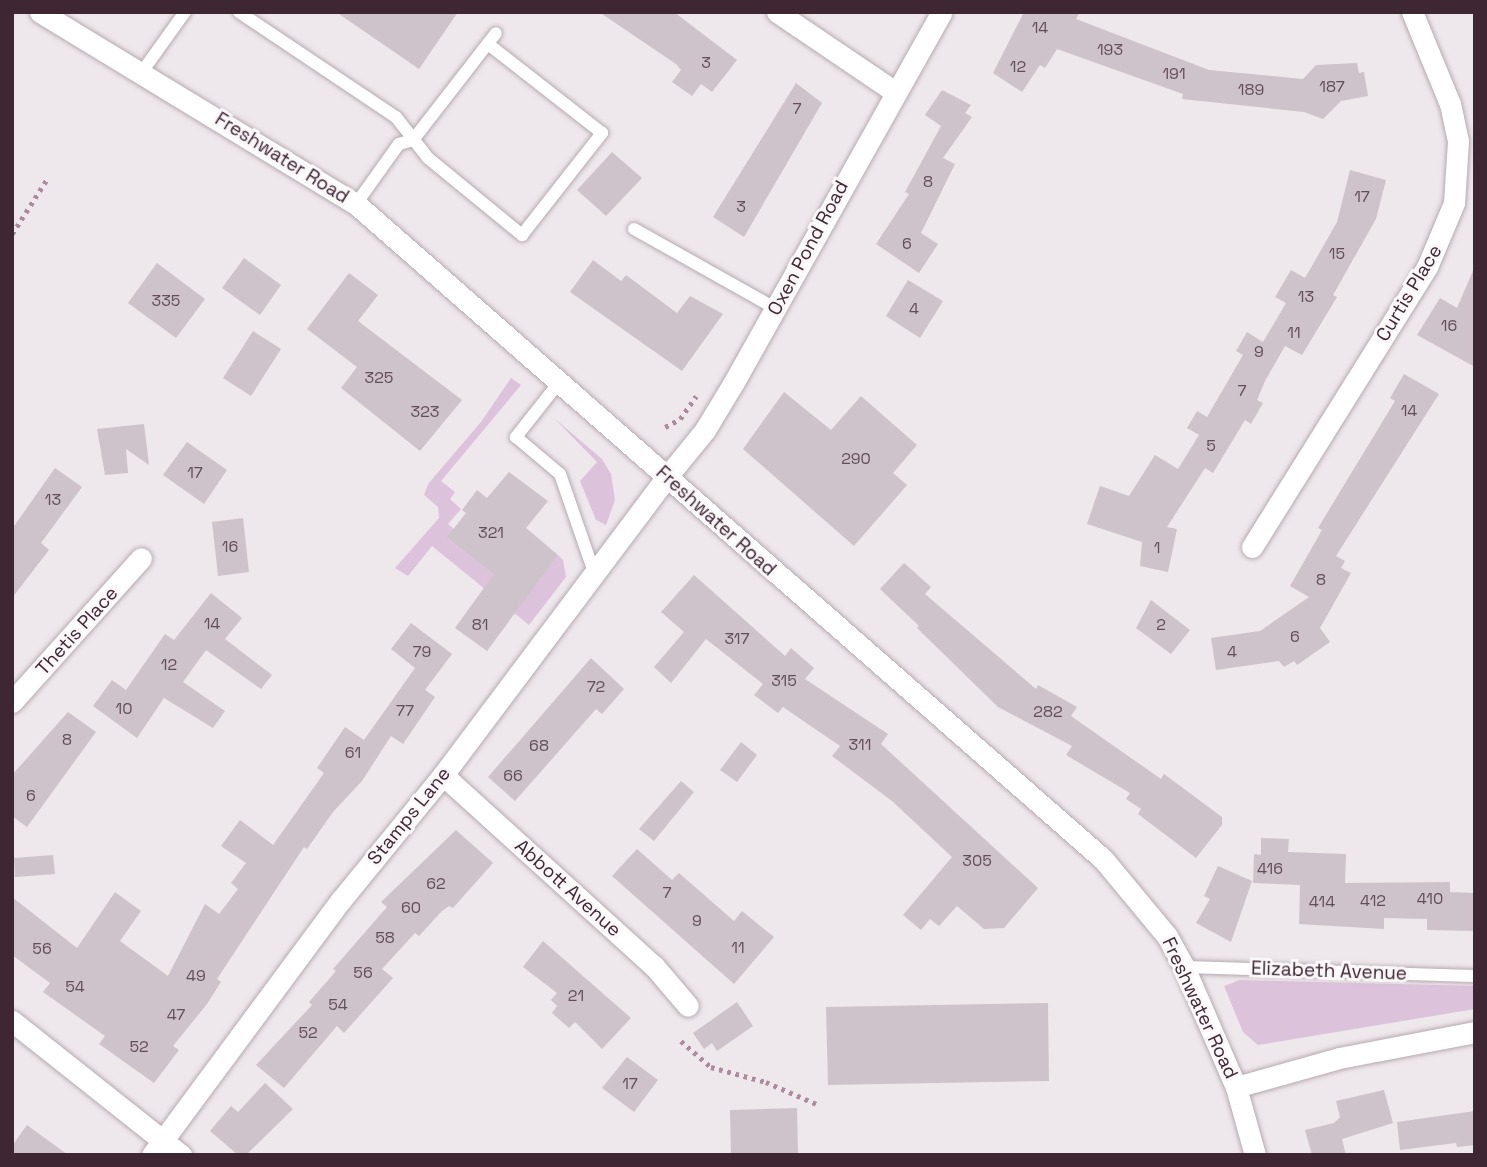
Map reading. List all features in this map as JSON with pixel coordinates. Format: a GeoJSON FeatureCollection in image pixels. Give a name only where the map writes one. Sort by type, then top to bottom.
{"type":"FeatureCollection","features":[{"type":"Feature","properties":{"kind":"street","name":"Freshwater Road"},"geometry":{"type":"LineString","coordinates":[[40,12],[356,204],[561,380],[666,478],[1103,859],[1167,936],[1184,967],[1236,1087],[1255,1155]]}},
{"type":"Feature","properties":{"kind":"street"},"geometry":{"type":"LineString","coordinates":[[777,12],[895,92]]}},
{"type":"Feature","properties":{"kind":"street","name":"Oxen Pond Road"},"geometry":{"type":"LineString","coordinates":[[666,478],[705,430],[942,12]]}},
{"type":"Feature","properties":{"kind":"street","name":"Curtis Place"},"geometry":{"type":"LineString","coordinates":[[1252,548],[1427,267],[1454,203],[1458,141],[1450,103],[1412,12]]}},
{"type":"Feature","properties":{"kind":"street","name":"Stamps Lane"},"geometry":{"type":"LineString","coordinates":[[157,1147],[341,900],[443,775],[666,478]]}},
{"type":"Feature","properties":{"kind":"street","name":"Thetis Place"},"geometry":{"type":"LineString","coordinates":[[12,702],[141,558]]}},
{"type":"Feature","properties":{"kind":"street","name":"Abbott Avenue"},"geometry":{"type":"LineString","coordinates":[[443,775],[653,966],[688,1006]]}},
{"type":"Feature","properties":{"kind":"street"},"geometry":{"type":"LineString","coordinates":[[12,1021],[157,1147],[181,1155]]}},
{"type":"Feature","properties":{"kind":"street"},"geometry":{"type":"LineString","coordinates":[[1236,1087],[1339,1058],[1475,1032]]}},
{"type":"Feature","properties":{"kind":"lane"},"geometry":{"type":"LineString","coordinates":[[142,72],[185,12]]}},
{"type":"Feature","properties":{"kind":"lane"},"geometry":{"type":"LineString","coordinates":[[239,12],[396,117],[413,140],[428,158],[522,235],[602,133],[492,38],[413,140],[399,144],[356,204]]}},
{"type":"Feature","properties":{"kind":"lane"},"geometry":{"type":"LineString","coordinates":[[634,229],[775,308]]}},
{"type":"Feature","properties":{"kind":"lane"},"geometry":{"type":"LineString","coordinates":[[561,380],[516,437],[560,474],[595,575]]}},
{"type":"Feature","properties":{"kind":"lane","name":"Elizabeth Avenue"},"geometry":{"type":"LineString","coordinates":[[1184,967],[1475,976]]}},
{"type":"Feature","properties":{"kind":"path"},"geometry":{"type":"LineString","coordinates":[[12,234],[47,179]]}},
{"type":"Feature","properties":{"kind":"path"},"geometry":{"type":"LineString","coordinates":[[681,1041],[711,1067],[766,1082],[819,1105]]}},
{"type":"Feature","properties":{"kind":"shaded area"},"geometry":{"type":"Polygon","coordinates":[[[511,378],[521,385],[441,481],[455,492],[450,499],[461,509],[448,524],[529,593],[558,555],[563,560],[566,577],[529,625],[432,546],[408,576],[395,568],[439,518],[438,507],[424,495],[428,484],[481,422],[511,378]]]}},
{"type":"Feature","properties":{"kind":"shaded area"},"geometry":{"type":"Polygon","coordinates":[[[554,418],[602,459],[611,474],[615,500],[606,525],[596,520],[580,481],[597,462],[554,418]]]}},
{"type":"Feature","properties":{"kind":"shaded area"},"geometry":{"type":"Polygon","coordinates":[[[1240,980],[1475,986],[1475,1009],[1258,1045],[1243,1032],[1224,986],[1240,980]]]}},
{"type":"Feature","properties":{"kind":"building"},"geometry":{"type":"Polygon","coordinates":[[[336,12],[458,12],[419,69],[336,12]]]}},
{"type":"Feature","properties":{"kind":"building"},"geometry":{"type":"Polygon","coordinates":[[[599,12],[674,12],[737,60],[712,92],[701,84],[692,96],[672,82],[681,70],[676,64],[599,12]]]}},
{"type":"Feature","properties":{"kind":"building"},"geometry":{"type":"Polygon","coordinates":[[[1024,12],[1080,12],[1076,19],[1209,70],[1303,79],[1316,65],[1357,63],[1359,73],[1364,72],[1368,96],[1341,101],[1323,119],[1304,112],[1182,99],[1183,94],[1057,49],[1045,68],[1040,65],[1022,92],[993,73],[1024,12]]]}},
{"type":"Feature","properties":{"kind":"building"},"geometry":{"type":"Polygon","coordinates":[[[796,83],[822,103],[744,237],[713,217],[796,83]]]}},
{"type":"Feature","properties":{"kind":"building"},"geometry":{"type":"Polygon","coordinates":[[[942,90],[971,105],[965,113],[972,117],[943,158],[955,164],[921,233],[938,244],[919,273],[876,244],[909,194],[905,192],[941,126],[925,115],[942,90]]]}},
{"type":"Feature","properties":{"kind":"building"},"geometry":{"type":"Polygon","coordinates":[[[612,152],[642,178],[606,216],[577,190],[612,152]]]}},
{"type":"Feature","properties":{"kind":"building"},"geometry":{"type":"Polygon","coordinates":[[[1350,170],[1386,180],[1376,219],[1333,295],[1337,297],[1302,355],[1285,346],[1265,381],[1257,400],[1263,403],[1251,424],[1245,420],[1213,473],[1205,468],[1167,527],[1177,529],[1168,572],[1140,566],[1142,542],[1087,524],[1100,486],[1129,496],[1155,455],[1178,469],[1199,435],[1187,428],[1197,411],[1207,417],[1243,355],[1236,351],[1247,332],[1263,342],[1286,303],[1275,297],[1291,270],[1305,278],[1337,222],[1350,170]]]}},
{"type":"Feature","properties":{"kind":"building"},"geometry":{"type":"Polygon","coordinates":[[[244,258],[281,285],[260,315],[222,288],[244,258]]]}},
{"type":"Feature","properties":{"kind":"building"},"geometry":{"type":"Polygon","coordinates":[[[593,260],[621,281],[626,275],[677,313],[690,296],[723,314],[682,371],[570,292],[593,260]]]}},
{"type":"Feature","properties":{"kind":"building"},"geometry":{"type":"Polygon","coordinates":[[[157,263],[205,299],[176,338],[128,303],[157,263]]]}},
{"type":"Feature","properties":{"kind":"building"},"geometry":{"type":"Polygon","coordinates":[[[1475,266],[1475,367],[1417,335],[1440,298],[1457,308],[1475,266]]]}},
{"type":"Feature","properties":{"kind":"building"},"geometry":{"type":"Polygon","coordinates":[[[349,273],[378,295],[358,321],[462,400],[420,451],[341,388],[357,367],[307,329],[349,273]]]}},
{"type":"Feature","properties":{"kind":"building"},"geometry":{"type":"Polygon","coordinates":[[[908,280],[943,301],[920,338],[886,316],[908,280]]]}},
{"type":"Feature","properties":{"kind":"building"},"geometry":{"type":"Polygon","coordinates":[[[253,331],[281,349],[251,396],[223,378],[253,331]]]}},
{"type":"Feature","properties":{"kind":"building"},"geometry":{"type":"Polygon","coordinates":[[[1404,374],[1439,394],[1336,556],[1345,561],[1341,568],[1351,573],[1320,628],[1330,642],[1297,665],[1294,661],[1284,667],[1279,661],[1216,670],[1211,638],[1260,631],[1309,597],[1290,586],[1322,530],[1318,528],[1395,401],[1390,398],[1404,374]]]}},
{"type":"Feature","properties":{"kind":"building"},"geometry":{"type":"Polygon","coordinates":[[[784,392],[831,430],[861,396],[917,445],[893,473],[907,485],[854,546],[743,449],[784,392]]]}},
{"type":"Feature","properties":{"kind":"building"},"geometry":{"type":"Polygon","coordinates":[[[144,424],[149,465],[126,449],[128,473],[105,475],[97,429],[144,424]]]}},
{"type":"Feature","properties":{"kind":"building"},"geometry":{"type":"Polygon","coordinates":[[[187,442],[227,470],[204,504],[163,475],[187,442]]]}},
{"type":"Feature","properties":{"kind":"building"},"geometry":{"type":"Polygon","coordinates":[[[55,468],[82,487],[41,543],[49,550],[12,598],[12,529],[55,468]]]}},
{"type":"Feature","properties":{"kind":"building"},"geometry":{"type":"Polygon","coordinates":[[[509,472],[548,501],[526,528],[558,555],[487,651],[455,628],[494,574],[447,537],[466,513],[462,510],[477,490],[487,498],[509,472]]]}},
{"type":"Feature","properties":{"kind":"building"},"geometry":{"type":"Polygon","coordinates":[[[243,518],[249,572],[218,576],[212,522],[243,518]]]}},
{"type":"Feature","properties":{"kind":"building"},"geometry":{"type":"Polygon","coordinates":[[[904,563],[931,587],[925,594],[1036,689],[1038,685],[1077,707],[1071,716],[1161,779],[1164,774],[1222,817],[1222,825],[1196,858],[1138,814],[1141,809],[1126,799],[1130,793],[1066,755],[1072,746],[998,707],[917,628],[919,626],[880,589],[904,563]]]}},
{"type":"Feature","properties":{"kind":"building"},"geometry":{"type":"Polygon","coordinates":[[[694,575],[785,656],[791,648],[814,668],[805,679],[888,734],[881,744],[1038,888],[1004,928],[984,929],[957,906],[939,926],[930,919],[921,930],[903,915],[952,857],[892,801],[832,756],[840,746],[783,707],[778,713],[754,695],[763,684],[706,639],[671,683],[654,667],[684,632],[661,612],[694,575]]]}},
{"type":"Feature","properties":{"kind":"building"},"geometry":{"type":"Polygon","coordinates":[[[211,593],[242,618],[225,639],[272,675],[261,689],[206,650],[183,682],[225,711],[213,728],[164,698],[137,738],[93,706],[112,680],[126,690],[165,634],[174,640],[211,593]]]}},
{"type":"Feature","properties":{"kind":"building"},"geometry":{"type":"Polygon","coordinates":[[[1151,600],[1190,630],[1171,654],[1136,628],[1151,600]]]}},
{"type":"Feature","properties":{"kind":"building"},"geometry":{"type":"Polygon","coordinates":[[[411,623],[452,654],[425,690],[435,697],[403,744],[391,736],[362,781],[333,812],[307,849],[304,847],[217,979],[221,982],[207,1004],[173,1046],[179,1050],[154,1083],[99,1044],[105,1036],[43,992],[50,983],[12,955],[12,897],[77,948],[115,892],[141,911],[120,941],[168,976],[205,904],[219,914],[238,889],[231,883],[246,863],[221,846],[240,820],[273,845],[324,773],[317,768],[345,727],[364,740],[415,668],[391,649],[411,623]]]}},
{"type":"Feature","properties":{"kind":"building"},"geometry":{"type":"Polygon","coordinates":[[[591,658],[624,689],[602,714],[596,709],[515,801],[488,777],[591,658]]]}},
{"type":"Feature","properties":{"kind":"building"},"geometry":{"type":"Polygon","coordinates":[[[68,712],[96,732],[27,827],[12,816],[12,775],[68,712]]]}},
{"type":"Feature","properties":{"kind":"building"},"geometry":{"type":"Polygon","coordinates":[[[741,742],[757,755],[737,782],[720,770],[741,742]]]}},
{"type":"Feature","properties":{"kind":"building"},"geometry":{"type":"Polygon","coordinates":[[[681,781],[694,792],[654,841],[639,829],[681,781]]]}},
{"type":"Feature","properties":{"kind":"building"},"geometry":{"type":"Polygon","coordinates":[[[456,830],[493,863],[453,908],[449,906],[442,911],[419,936],[415,933],[382,969],[393,978],[344,1033],[337,1026],[284,1088],[256,1065],[312,1005],[309,1002],[336,971],[333,969],[387,907],[381,902],[456,830]]]}},
{"type":"Feature","properties":{"kind":"building"},"geometry":{"type":"Polygon","coordinates":[[[1261,838],[1289,839],[1288,852],[1346,854],[1345,883],[1450,882],[1450,892],[1475,893],[1475,931],[1427,930],[1427,919],[1384,918],[1384,929],[1299,924],[1300,885],[1253,883],[1254,854],[1261,855],[1261,838]]]}},
{"type":"Feature","properties":{"kind":"building"},"geometry":{"type":"Polygon","coordinates":[[[637,849],[672,880],[679,873],[734,921],[742,911],[774,937],[734,984],[612,876],[637,849]]]}},
{"type":"Feature","properties":{"kind":"building"},"geometry":{"type":"Polygon","coordinates":[[[53,855],[55,874],[15,877],[14,858],[53,855]]]}},
{"type":"Feature","properties":{"kind":"building"},"geometry":{"type":"Polygon","coordinates":[[[1218,866],[1252,881],[1231,942],[1196,923],[1210,899],[1204,896],[1218,866]]]}},
{"type":"Feature","properties":{"kind":"building"},"geometry":{"type":"Polygon","coordinates":[[[543,941],[631,1018],[602,1049],[575,1022],[569,1028],[552,1013],[557,1006],[551,1000],[557,993],[523,967],[543,941]]]}},
{"type":"Feature","properties":{"kind":"building"},"geometry":{"type":"Polygon","coordinates":[[[737,1002],[753,1026],[717,1051],[712,1043],[704,1049],[693,1033],[737,1002]]]}},
{"type":"Feature","properties":{"kind":"building"},"geometry":{"type":"Polygon","coordinates":[[[1048,1003],[1049,1081],[828,1085],[826,1007],[1048,1003]]]}},
{"type":"Feature","properties":{"kind":"building"},"geometry":{"type":"Polygon","coordinates":[[[627,1057],[658,1080],[634,1112],[602,1088],[627,1057]]]}},
{"type":"Feature","properties":{"kind":"building"},"geometry":{"type":"Polygon","coordinates":[[[265,1083],[293,1109],[246,1155],[238,1155],[210,1131],[231,1106],[238,1112],[265,1083]]]}},
{"type":"Feature","properties":{"kind":"building"},"geometry":{"type":"Polygon","coordinates":[[[1384,1090],[1393,1123],[1342,1139],[1346,1155],[1312,1155],[1305,1130],[1334,1123],[1340,1117],[1336,1101],[1384,1090]]]}},
{"type":"Feature","properties":{"kind":"building"},"geometry":{"type":"Polygon","coordinates":[[[797,1108],[798,1155],[731,1155],[730,1110],[797,1108]]]}},
{"type":"Feature","properties":{"kind":"building"},"geometry":{"type":"Polygon","coordinates":[[[1475,1111],[1475,1145],[1457,1147],[1456,1143],[1400,1150],[1397,1122],[1475,1111]]]}},
{"type":"Feature","properties":{"kind":"building"},"geometry":{"type":"Polygon","coordinates":[[[27,1125],[68,1155],[12,1155],[12,1146],[27,1125]]]}}]}
